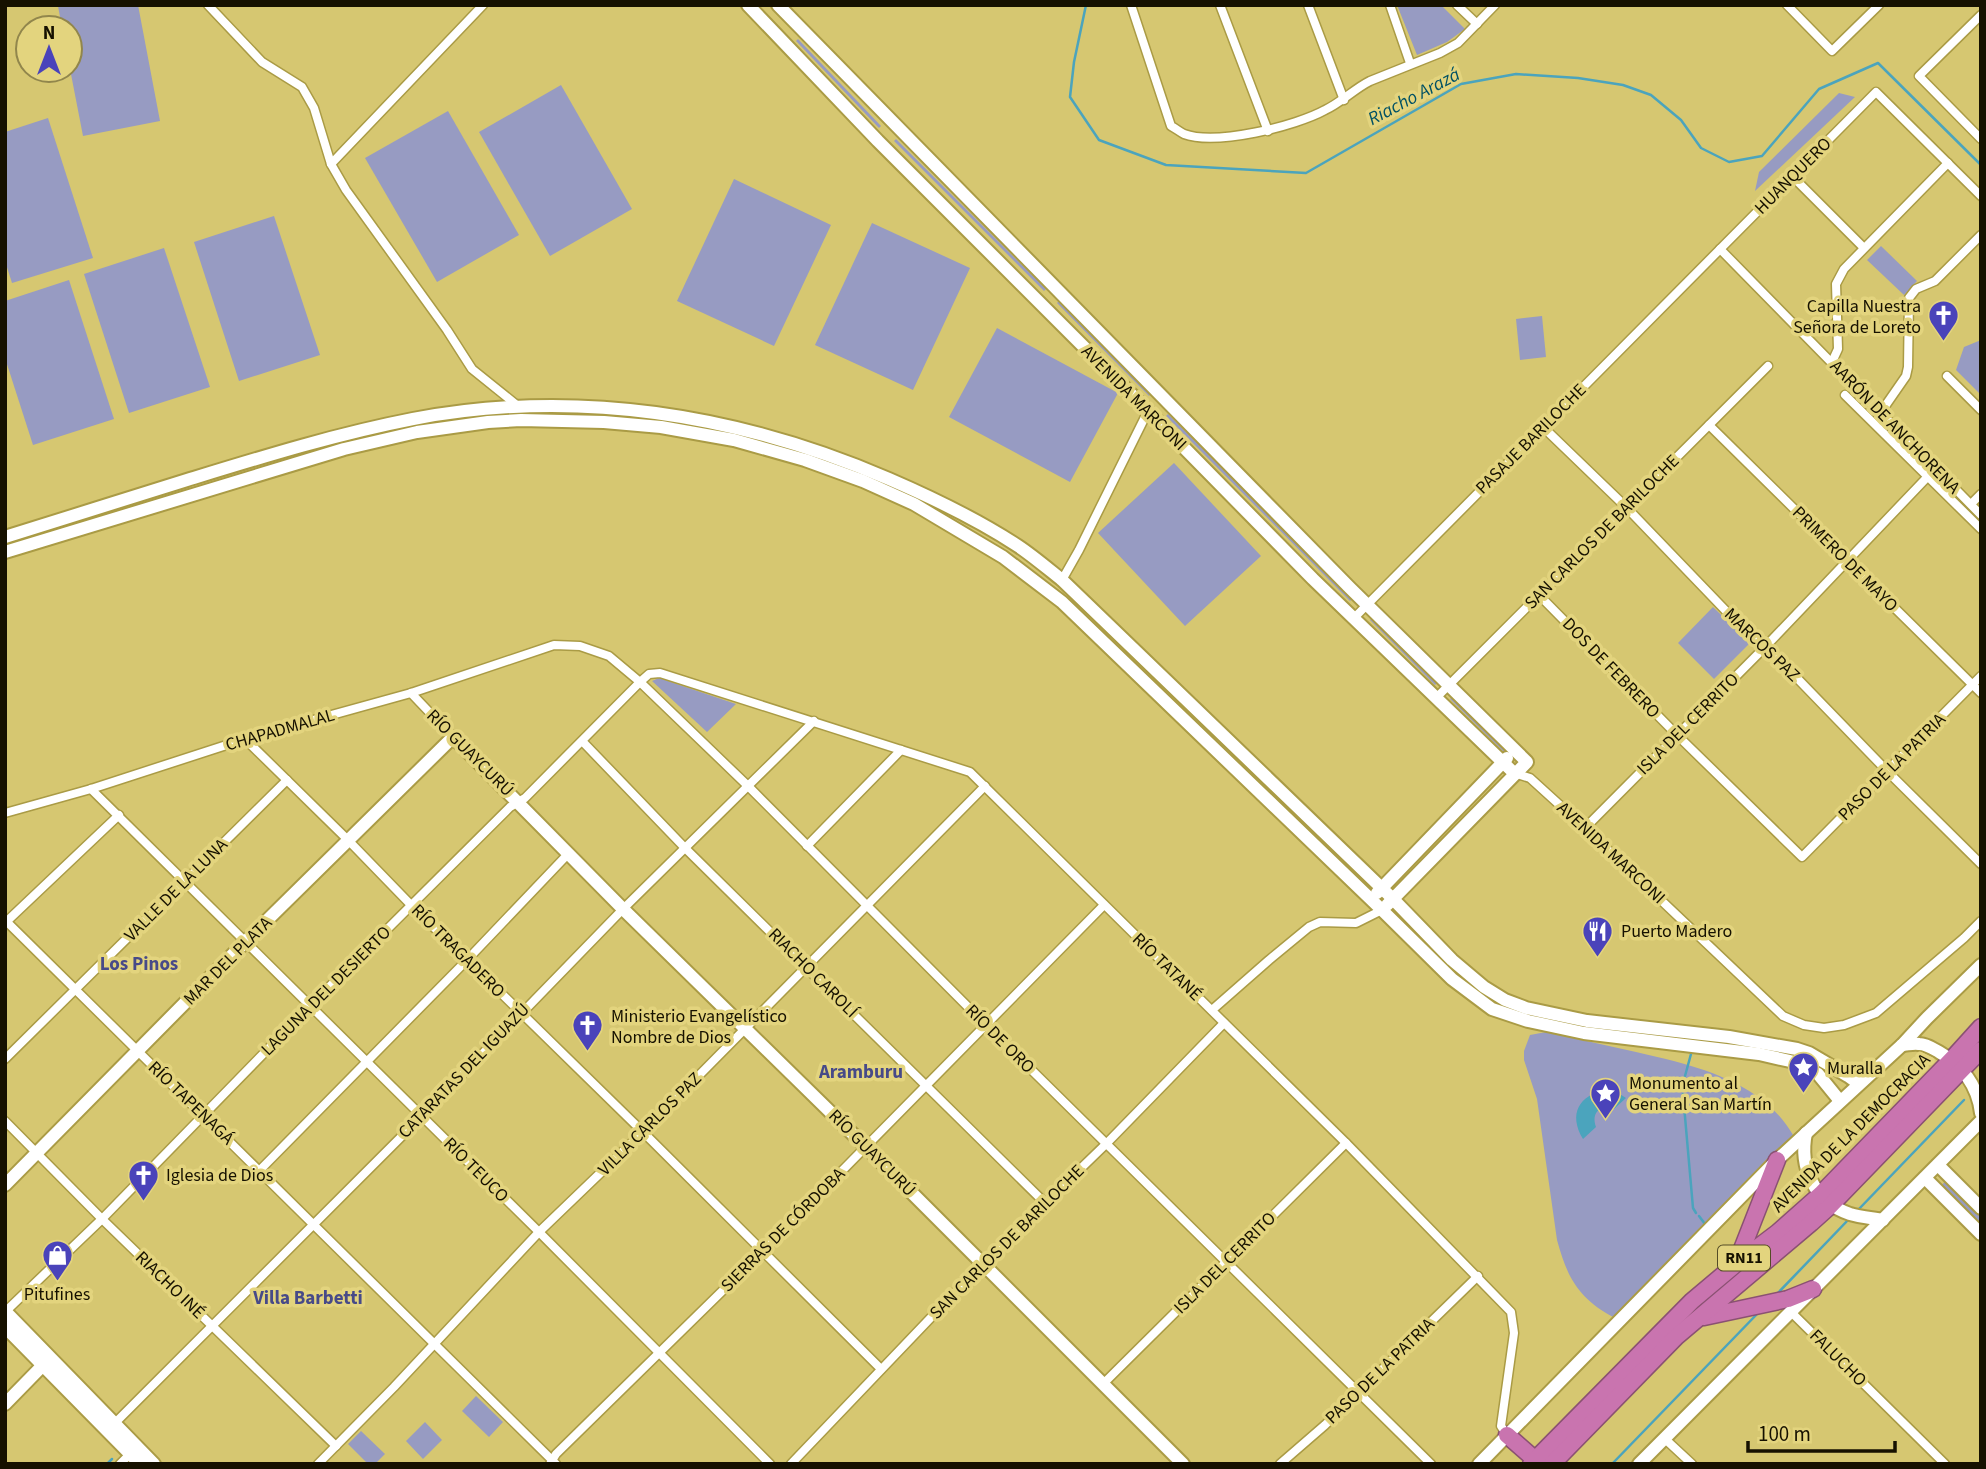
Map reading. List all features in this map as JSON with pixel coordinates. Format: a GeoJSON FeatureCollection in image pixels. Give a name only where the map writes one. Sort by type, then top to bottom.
{"type":"FeatureCollection","features":[{"type":"Feature","properties":{"kind":"highway","name":"AVENIDA DE LA DEMOCRACIA"},"geometry":{"type":"LineString","coordinates":[[1539,1463],[1676,1337],[1811,1223],[1826,1200],[1957,1064],[1981,1027]]}},
{"type":"Feature","properties":{"kind":"highway","name":"AVENIDA DE LA DEMOCRACIA"},"geometry":{"type":"LineString","coordinates":[[1957,1064],[1981,1050]]}},
{"type":"Feature","properties":{"kind":"highway"},"geometry":{"type":"LineString","coordinates":[[1736,1264],[1777,1160]]}},
{"type":"Feature","properties":{"kind":"highway","name":"AVENIDA DE LA DEMOCRACIA"},"geometry":{"type":"LineString","coordinates":[[1539,1463],[1668,1324],[1736,1264],[1826,1200]]}},
{"type":"Feature","properties":{"kind":"highway"},"geometry":{"type":"LineString","coordinates":[[1698,1318],[1788,1299],[1813,1289]]}},
{"type":"Feature","properties":{"kind":"highway"},"geometry":{"type":"LineString","coordinates":[[1507,1435],[1539,1463]]}},
{"type":"Feature","properties":{"kind":"street"},"geometry":{"type":"LineString","coordinates":[[208,5],[262,62],[302,87],[314,108],[331,164],[346,190],[472,369],[518,406]]}},
{"type":"Feature","properties":{"kind":"street"},"geometry":{"type":"LineString","coordinates":[[331,164],[483,5]]}},
{"type":"Feature","properties":{"kind":"street","name":"AVENIDA MARCONI"},"geometry":{"type":"LineString","coordinates":[[748,5],[878,141],[1313,579],[1514,774],[1530,778],[1783,1016],[1804,1025],[1824,1028],[1844,1025],[1876,1013],[1980,926]]}},
{"type":"Feature","properties":{"kind":"street","name":"AVENIDA MARCONI"},"geometry":{"type":"LineString","coordinates":[[778,5],[1162,397],[1527,762]]}},
{"type":"Feature","properties":{"kind":"street"},"geometry":{"type":"LineString","coordinates":[[1220,5],[1268,131]]}},
{"type":"Feature","properties":{"kind":"street"},"geometry":{"type":"LineString","coordinates":[[1308,5],[1344,100]]}},
{"type":"Feature","properties":{"kind":"street"},"geometry":{"type":"LineString","coordinates":[[1390,5],[1410,64]]}},
{"type":"Feature","properties":{"kind":"street"},"geometry":{"type":"LineString","coordinates":[[1457,5],[1477,24]]}},
{"type":"Feature","properties":{"kind":"street"},"geometry":{"type":"LineString","coordinates":[[1132,9],[1171,126],[1183,134],[1201,138],[1268,131],[1322,112],[1344,100],[1370,80],[1440,53],[1458,43],[1496,5]]}},
{"type":"Feature","properties":{"kind":"street"},"geometry":{"type":"LineString","coordinates":[[1787,5],[1832,51],[1880,5]]}},
{"type":"Feature","properties":{"kind":"street"},"geometry":{"type":"LineString","coordinates":[[1981,15],[1919,76],[1981,139]]}},
{"type":"Feature","properties":{"kind":"street"},"geometry":{"type":"LineString","coordinates":[[782,41],[797,25]]}},
{"type":"Feature","properties":{"kind":"street","name":"HUANQUERO"},"geometry":{"type":"LineString","coordinates":[[1709,261],[1876,92],[1948,163]]}},
{"type":"Feature","properties":{"kind":"street"},"geometry":{"type":"LineString","coordinates":[[878,141],[894,124]]}},
{"type":"Feature","properties":{"kind":"street"},"geometry":{"type":"LineString","coordinates":[[1832,362],[1838,349],[1836,284],[1844,269],[1863,247],[1948,163],[1981,195]]}},
{"type":"Feature","properties":{"kind":"street"},"geometry":{"type":"LineString","coordinates":[[1793,177],[1863,247]]}},
{"type":"Feature","properties":{"kind":"street"},"geometry":{"type":"LineString","coordinates":[[1881,412],[1906,376],[1909,367],[1909,298],[1916,289],[1935,281],[1981,235]]}},
{"type":"Feature","properties":{"kind":"street","name":"AARÓN DE ANCHORENA"},"geometry":{"type":"LineString","coordinates":[[1720,249],[1981,514]]}},
{"type":"Feature","properties":{"kind":"street","name":"PASAJE BARILOCHE"},"geometry":{"type":"LineString","coordinates":[[1354,618],[1709,261]]}},
{"type":"Feature","properties":{"kind":"street","name":"SAN CARLOS DE BARILOCHE"},"geometry":{"type":"LineString","coordinates":[[1436,698],[1768,366]]}},
{"type":"Feature","properties":{"kind":"street"},"geometry":{"type":"LineString","coordinates":[[1947,376],[1981,410]]}},
{"type":"Feature","properties":{"kind":"street"},"geometry":{"type":"LineString","coordinates":[[1845,394],[1981,529]]}},
{"type":"Feature","properties":{"kind":"street"},"geometry":{"type":"LineString","coordinates":[[1062,580],[1148,411],[1162,397]]}},
{"type":"Feature","properties":{"kind":"street"},"geometry":{"type":"LineString","coordinates":[[5,537],[341,434],[416,419],[518,406],[605,407],[662,413],[735,427],[809,448],[921,492],[973,519],[1019,546],[1062,580],[1393,898],[1452,960],[1505,1000],[1578,1020],[1729,1037],[1797,1049],[1809,1053],[1859,1084]]}},
{"type":"Feature","properties":{"kind":"street"},"geometry":{"type":"LineString","coordinates":[[5,552],[344,449],[416,432],[488,422],[590,421],[661,427],[734,440],[805,460],[863,481],[914,504],[1003,557],[1062,602],[1452,979],[1492,1009],[1507,1016],[1584,1033],[1759,1054],[1790,1061],[1818,1074],[1840,1101]]}},
{"type":"Feature","properties":{"kind":"street","name":"PRIMERO DE MAYO"},"geometry":{"type":"LineString","coordinates":[[1709,425],[1981,693]]}},
{"type":"Feature","properties":{"kind":"street","name":"MARCOS PAZ"},"geometry":{"type":"LineString","coordinates":[[1543,427],[1626,507],[1752,638],[1766,646],[1981,864]]}},
{"type":"Feature","properties":{"kind":"street","name":"ISLA DEL CERRITO"},"geometry":{"type":"LineString","coordinates":[[1585,828],[1766,646],[1935,469]]}},
{"type":"Feature","properties":{"kind":"street"},"geometry":{"type":"LineString","coordinates":[[1971,504],[1981,494]]}},
{"type":"Feature","properties":{"kind":"street","name":"DOS DE FEBRERO"},"geometry":{"type":"LineString","coordinates":[[1539,595],[1676,735],[1802,857]]}},
{"type":"Feature","properties":{"kind":"street","name":"RÍO DE ORO"},"geometry":{"type":"LineString","coordinates":[[554,645],[580,646],[609,656],[640,682],[1431,1464]]}},
{"type":"Feature","properties":{"kind":"street","name":"CHAPADMALAL"},"geometry":{"type":"LineString","coordinates":[[5,813],[91,789],[245,739],[411,693],[554,645]]}},
{"type":"Feature","properties":{"kind":"street","name":"RÍO TATANÉ"},"geometry":{"type":"LineString","coordinates":[[649,674],[660,673],[970,772],[1346,1143],[1511,1312],[1514,1333],[1501,1426],[1507,1435]]}},
{"type":"Feature","properties":{"kind":"street","name":"LAGUNA DEL DESIERTO"},"geometry":{"type":"LineString","coordinates":[[6,1311],[102,1219],[510,807],[525,799],[649,674]]}},
{"type":"Feature","properties":{"kind":"street","name":"PASO DE LA PATRIA"},"geometry":{"type":"LineString","coordinates":[[1802,857],[1981,676]]}},
{"type":"Feature","properties":{"kind":"street","name":"RÍO GUAYCURÚ"},"geometry":{"type":"LineString","coordinates":[[411,693],[623,909],[1184,1464]]}},
{"type":"Feature","properties":{"kind":"street","name":"CATARATAS DEL IGUAZÚ"},"geometry":{"type":"LineString","coordinates":[[115,1423],[422,1116],[623,909],[814,721]]}},
{"type":"Feature","properties":{"kind":"street","name":"MAR DEL PLATA"},"geometry":{"type":"LineString","coordinates":[[5,1185],[245,942],[453,737]]}},
{"type":"Feature","properties":{"kind":"street","name":"RÍO TRAGADERO"},"geometry":{"type":"LineString","coordinates":[[245,739],[881,1368]]}},
{"type":"Feature","properties":{"kind":"street","name":"RIACHO CAROLÍ"},"geometry":{"type":"LineString","coordinates":[[583,741],[685,848],[1045,1203]]}},
{"type":"Feature","properties":{"kind":"street"},"geometry":{"type":"LineString","coordinates":[[807,846],[901,750]]}},
{"type":"Feature","properties":{"kind":"street"},"geometry":{"type":"LineString","coordinates":[[1370,900],[1515,750]]}},
{"type":"Feature","properties":{"kind":"street"},"geometry":{"type":"LineString","coordinates":[[1212,1010],[1309,927],[1320,922],[1356,923],[1382,910],[1527,762]]}},
{"type":"Feature","properties":{"kind":"street"},"geometry":{"type":"LineString","coordinates":[[1527,762],[1530,778]]}},
{"type":"Feature","properties":{"kind":"street","name":"VALLE DE LA LUNA"},"geometry":{"type":"LineString","coordinates":[[5,1059],[288,780]]}},
{"type":"Feature","properties":{"kind":"street","name":"VILLA CARLOS PAZ"},"geometry":{"type":"LineString","coordinates":[[318,1464],[540,1232],[643,1132],[985,786]]}},
{"type":"Feature","properties":{"kind":"street","name":"RÍO TEUCO"},"geometry":{"type":"LineString","coordinates":[[91,789],[540,1232],[770,1464]]}},
{"type":"Feature","properties":{"kind":"street"},"geometry":{"type":"LineString","coordinates":[[6,922],[118,815]]}},
{"type":"Feature","properties":{"kind":"street"},"geometry":{"type":"LineString","coordinates":[[259,1171],[568,854]]}},
{"type":"Feature","properties":{"kind":"street","name":"SIERRAS DE CÓRDOBA"},"geometry":{"type":"LineString","coordinates":[[553,1463],[556,1454],[762,1252],[1104,905]]}},
{"type":"Feature","properties":{"kind":"street","name":"RÍO TAPENAGÁ"},"geometry":{"type":"LineString","coordinates":[[6,922],[553,1463]]}},
{"type":"Feature","properties":{"kind":"street","name":"AVENIDA DE LA DEMOCRACIA"},"geometry":{"type":"LineString","coordinates":[[1479,1464],[1777,1160],[1902,1045],[1981,965]]}},
{"type":"Feature","properties":{"kind":"street","name":"SAN CARLOS DE BARILOCHE"},"geometry":{"type":"LineString","coordinates":[[791,1464],[983,1263],[1106,1144],[1224,1023]]}},
{"type":"Feature","properties":{"kind":"street"},"geometry":{"type":"LineString","coordinates":[[1902,1045],[1929,1046],[1957,1064],[1973,1086],[1981,1113]]}},
{"type":"Feature","properties":{"kind":"street","name":"RIACHO INÉ"},"geometry":{"type":"LineString","coordinates":[[5,1121],[336,1446]]}},
{"type":"Feature","properties":{"kind":"street"},"geometry":{"type":"LineString","coordinates":[[1639,1464],[1981,1121]]}},
{"type":"Feature","properties":{"kind":"street"},"geometry":{"type":"LineString","coordinates":[[1806,1132],[1803,1147],[1806,1169],[1812,1183],[1826,1200],[1850,1214],[1883,1220]]}},
{"type":"Feature","properties":{"kind":"street","name":"ISLA DEL CERRITO"},"geometry":{"type":"LineString","coordinates":[[1104,1382],[1346,1143]]}},
{"type":"Feature","properties":{"kind":"street"},"geometry":{"type":"LineString","coordinates":[[1938,1164],[1981,1208]]}},
{"type":"Feature","properties":{"kind":"street"},"geometry":{"type":"LineString","coordinates":[[1925,1178],[1981,1234]]}},
{"type":"Feature","properties":{"kind":"street","name":"PASO DE LA PATRIA"},"geometry":{"type":"LineString","coordinates":[[1280,1464],[1325,1425],[1478,1276]]}},
{"type":"Feature","properties":{"kind":"street"},"geometry":{"type":"LineString","coordinates":[[6,1311],[47,1361],[134,1450],[155,1464]]}},
{"type":"Feature","properties":{"kind":"street","name":"FALUCHO"},"geometry":{"type":"LineString","coordinates":[[1791,1312],[1945,1464]]}},
{"type":"Feature","properties":{"kind":"street"},"geometry":{"type":"LineString","coordinates":[[5,1327],[115,1423],[134,1450],[140,1464]]}},
{"type":"Feature","properties":{"kind":"street"},"geometry":{"type":"LineString","coordinates":[[5,1404],[47,1361]]}},
{"type":"Feature","properties":{"kind":"street"},"geometry":{"type":"LineString","coordinates":[[1664,1438],[1692,1464]]}},
{"type":"Feature","properties":{"kind":"street"},"geometry":{"type":"LineString","coordinates":[[120,1464],[134,1450]]}},
{"type":"Feature","properties":{"kind":"shaded area"},"geometry":{"type":"Polygon","coordinates":[[[138,5],[160,121],[83,136],[73,84],[84,84],[84,14],[59,14],[58,6],[138,5]]]}},
{"type":"Feature","properties":{"kind":"shaded area"},"geometry":{"type":"Polygon","coordinates":[[[1397,5],[1441,5],[1465,29],[1447,42],[1417,55],[1397,5]]]}},
{"type":"Feature","properties":{"kind":"shaded area"},"geometry":{"type":"Polygon","coordinates":[[[798,39],[881,126],[879,128],[796,41],[798,39]]]}},
{"type":"Feature","properties":{"kind":"shaded area"},"geometry":{"type":"Polygon","coordinates":[[[561,85],[632,209],[550,256],[479,132],[561,85]]]}},
{"type":"Feature","properties":{"kind":"shaded area"},"geometry":{"type":"Polygon","coordinates":[[[1839,93],[1855,97],[1755,191],[1759,172],[1839,93]]]}},
{"type":"Feature","properties":{"kind":"shaded area"},"geometry":{"type":"Polygon","coordinates":[[[448,111],[519,235],[437,282],[365,158],[448,111]]]}},
{"type":"Feature","properties":{"kind":"shaded area"},"geometry":{"type":"Polygon","coordinates":[[[48,118],[93,258],[12,283],[5,261],[5,132],[48,118]]]}},
{"type":"Feature","properties":{"kind":"shaded area"},"geometry":{"type":"Polygon","coordinates":[[[896,139],[1046,289],[1044,291],[894,141],[896,139]]]}},
{"type":"Feature","properties":{"kind":"shaded area"},"geometry":{"type":"Polygon","coordinates":[[[734,179],[831,225],[774,346],[677,301],[734,179]]]}},
{"type":"Feature","properties":{"kind":"shaded area"},"geometry":{"type":"Polygon","coordinates":[[[274,216],[320,355],[239,381],[194,242],[274,216]]]}},
{"type":"Feature","properties":{"kind":"shaded area"},"geometry":{"type":"Polygon","coordinates":[[[872,223],[970,268],[913,390],[815,345],[872,223]]]}},
{"type":"Feature","properties":{"kind":"shaded area"},"geometry":{"type":"Polygon","coordinates":[[[1881,246],[1917,281],[1904,295],[1867,260],[1881,246]]]}},
{"type":"Feature","properties":{"kind":"shaded area"},"geometry":{"type":"Polygon","coordinates":[[[164,248],[210,387],[129,413],[84,274],[164,248]]]}},
{"type":"Feature","properties":{"kind":"shaded area"},"geometry":{"type":"Polygon","coordinates":[[[69,280],[114,419],[33,445],[5,358],[5,301],[69,280]]]}},
{"type":"Feature","properties":{"kind":"shaded area"},"geometry":{"type":"Polygon","coordinates":[[[1059,301],[1151,394],[1149,396],[1057,303],[1059,301]]]}},
{"type":"Feature","properties":{"kind":"shaded area"},"geometry":{"type":"Polygon","coordinates":[[[1542,316],[1546,357],[1520,360],[1516,319],[1542,316]]]}},
{"type":"Feature","properties":{"kind":"shaded area"},"geometry":{"type":"Polygon","coordinates":[[[997,328],[1118,393],[1070,482],[949,417],[997,328]]]}},
{"type":"Feature","properties":{"kind":"shaded area"},"geometry":{"type":"Polygon","coordinates":[[[1981,340],[1981,395],[1956,370],[1964,347],[1981,340]]]}},
{"type":"Feature","properties":{"kind":"shaded area"},"geometry":{"type":"Polygon","coordinates":[[[1168,414],[1352,599],[1350,601],[1166,416],[1168,414]]]}},
{"type":"Feature","properties":{"kind":"shaded area"},"geometry":{"type":"Polygon","coordinates":[[[1174,463],[1261,556],[1185,626],[1098,533],[1174,463]]]}},
{"type":"Feature","properties":{"kind":"shaded area"},"geometry":{"type":"Polygon","coordinates":[[[1713,607],[1750,643],[1714,679],[1678,643],[1713,607]]]}},
{"type":"Feature","properties":{"kind":"shaded area"},"geometry":{"type":"Polygon","coordinates":[[[1372,618],[1437,683],[1435,685],[1370,620],[1372,618]]]}},
{"type":"Feature","properties":{"kind":"shaded area"},"geometry":{"type":"Polygon","coordinates":[[[659,678],[736,704],[707,732],[652,681],[659,678]]]}},
{"type":"Feature","properties":{"kind":"shaded area"},"geometry":{"type":"Polygon","coordinates":[[[1452,697],[1505,750],[1504,752],[1450,699],[1452,697]]]}},
{"type":"Feature","properties":{"kind":"shaded area"},"geometry":{"type":"Polygon","coordinates":[[[1546,1032],[1680,1063],[1724,1078],[1763,1101],[1793,1135],[1613,1317],[1591,1302],[1576,1285],[1565,1265],[1557,1240],[1537,1099],[1524,1060],[1524,1051],[1530,1035],[1546,1032]]]}},
{"type":"Feature","properties":{"kind":"shaded area"},"geometry":{"type":"Polygon","coordinates":[[[1606,1090],[1626,1098],[1614,1109],[1605,1108],[1598,1111],[1595,1118],[1596,1127],[1583,1139],[1576,1122],[1579,1107],[1589,1096],[1606,1090]]]}},
{"type":"Feature","properties":{"kind":"shaded area"},"geometry":{"type":"Polygon","coordinates":[[[1946,1180],[1981,1215],[1981,1224],[1942,1185],[1946,1180]]]}},
{"type":"Feature","properties":{"kind":"shaded area"},"geometry":{"type":"Polygon","coordinates":[[[476,1396],[503,1422],[489,1437],[462,1411],[476,1396]]]}},
{"type":"Feature","properties":{"kind":"shaded area"},"geometry":{"type":"Polygon","coordinates":[[[425,1422],[442,1440],[423,1459],[406,1441],[425,1422]]]}},
{"type":"Feature","properties":{"kind":"shaded area"},"geometry":{"type":"Polygon","coordinates":[[[361,1431],[385,1454],[375,1464],[368,1464],[348,1444],[361,1431]]]}},
{"type":"Feature","properties":{"kind":"waterway","name":"Riacho Arazá"},"geometry":{"type":"LineString","coordinates":[[1086,5],[1070,97],[1099,140],[1166,165],[1306,173],[1461,84],[1516,74],[1578,78],[1623,85],[1651,95],[1681,120],[1701,148],[1729,162],[1762,156],[1819,89],[1878,63],[1981,165]]}},
{"type":"Feature","properties":{"kind":"waterway"},"geometry":{"type":"LineString","coordinates":[[1685,1076],[1691,1054]]}},
{"type":"Feature","properties":{"kind":"waterway"},"geometry":{"type":"LineString","coordinates":[[1683,1094],[1693,1208],[1696,1213]]}},
{"type":"Feature","properties":{"kind":"waterway"},"geometry":{"type":"LineString","coordinates":[[1858,1210],[1964,1100]]}},
{"type":"Feature","properties":{"kind":"waterway"},"geometry":{"type":"LineString","coordinates":[[1699,1216],[1705,1224]]}},
{"type":"Feature","properties":{"kind":"waterway"},"geometry":{"type":"LineString","coordinates":[[1776,1295],[1849,1219]]}},
{"type":"Feature","properties":{"kind":"waterway"},"geometry":{"type":"LineString","coordinates":[[1612,1464],[1759,1312]]}},
{"type":"Feature","properties":{"kind":"waterway"},"geometry":{"type":"LineString","coordinates":[[107,1464],[112,1459]]}},
{"type":"Feature","properties":{"kind":"place","name":"Capilla Nuestra Señora de Loreto"},"geometry":{"type":"Point","coordinates":[1944,343]}},
{"type":"Feature","properties":{"kind":"place","name":"Puerto Madero"},"geometry":{"type":"Point","coordinates":[1598,958]}},
{"type":"Feature","properties":{"kind":"place","name":"Ministerio Evangelístico Nombre de Dios"},"geometry":{"type":"Point","coordinates":[588,1053]}},
{"type":"Feature","properties":{"kind":"place","name":"Muralla"},"geometry":{"type":"Point","coordinates":[1804,1095]}},
{"type":"Feature","properties":{"kind":"place","name":"Monumento al General San Martín"},"geometry":{"type":"Point","coordinates":[1606,1120]}},
{"type":"Feature","properties":{"kind":"place","name":"Iglesia de Dios"},"geometry":{"type":"Point","coordinates":[143,1202]}},
{"type":"Feature","properties":{"kind":"place","name":"Pitufines"},"geometry":{"type":"Point","coordinates":[57,1283]}},
{"type":"Feature","properties":{"kind":"district","name":"Los Pinos"},"geometry":{"type":"Point","coordinates":[139,964]}},
{"type":"Feature","properties":{"kind":"district","name":"Aramburu"},"geometry":{"type":"Point","coordinates":[861,1072]}},
{"type":"Feature","properties":{"kind":"district","name":"Villa Barbetti"},"geometry":{"type":"Point","coordinates":[308,1298]}}]}
